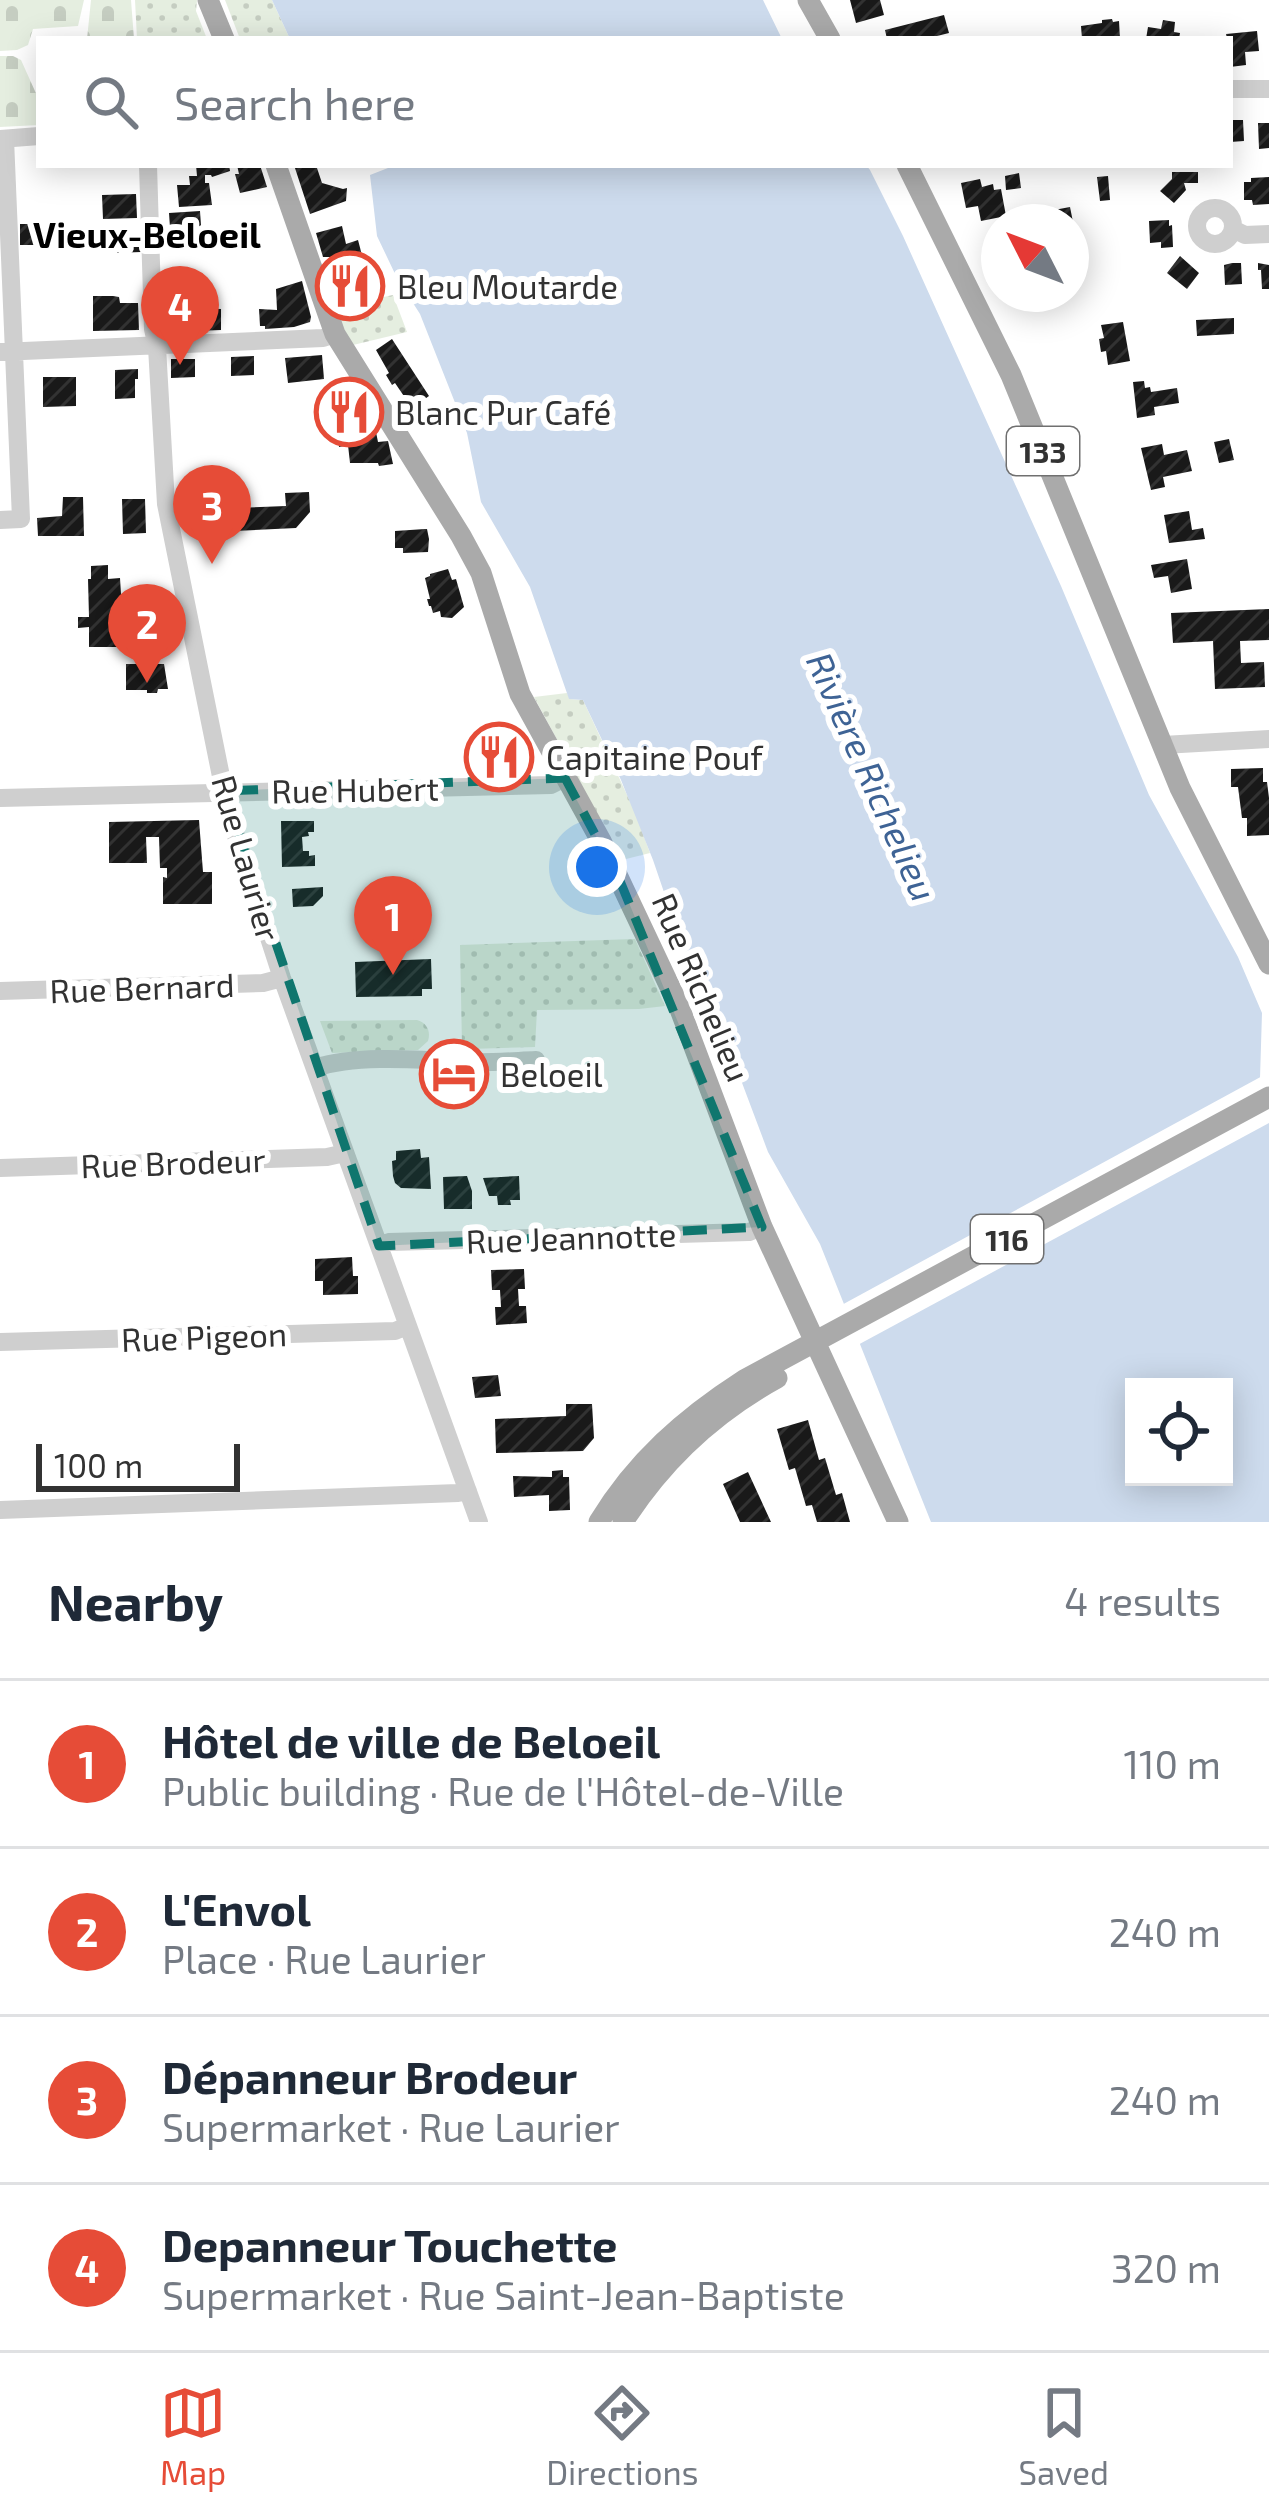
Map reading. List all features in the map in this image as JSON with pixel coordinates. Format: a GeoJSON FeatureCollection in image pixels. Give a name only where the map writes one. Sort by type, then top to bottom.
{"type":"FeatureCollection","features":[{"type":"Feature","properties":{"kind":"main road"},"geometry":{"type":"LineString","coordinates":[[208,0],[223,36]]}},
{"type":"Feature","properties":{"kind":"main road"},"geometry":{"type":"LineString","coordinates":[[808,0],[828,36]]}},
{"type":"Feature","properties":{"kind":"main road","name":"Rue Richelieu"},"geometry":{"type":"LineString","coordinates":[[277,168],[335,334],[487,586],[520,694],[610,861],[678,1004],[762,1227],[898,1522]]}},
{"type":"Feature","properties":{"kind":"main road","name":"133"},"geometry":{"type":"LineString","coordinates":[[908,168],[1011,375],[1163,745],[1204,838],[1269,964]]}},
{"type":"Feature","properties":{"kind":"main road","name":"116"},"geometry":{"type":"LineString","coordinates":[[623,1522],[670,1460],[750,1385],[1269,1097]]}},
{"type":"Feature","properties":{"kind":"main road","name":"116"},"geometry":{"type":"LineString","coordinates":[[599,1522],[656,1446],[712,1400],[750,1385],[1269,1114]]}},
{"type":"Feature","properties":{"kind":"street"},"geometry":{"type":"LineString","coordinates":[[1233,89],[1269,89]]}},
{"type":"Feature","properties":{"kind":"street"},"geometry":{"type":"LineString","coordinates":[[0,520],[21,519],[7,352],[2,139],[36,136]]}},
{"type":"Feature","properties":{"kind":"street","name":"Rue Laurier"},"geometry":{"type":"LineString","coordinates":[[148,168],[153,329],[166,504],[224,791],[282,978],[479,1522]]}},
{"type":"Feature","properties":{"kind":"street"},"geometry":{"type":"LineString","coordinates":[[1233,229],[1246,235],[1269,234]]}},
{"type":"Feature","properties":{"kind":"street"},"geometry":{"type":"LineString","coordinates":[[7,352],[335,334]]}},
{"type":"Feature","properties":{"kind":"street"},"geometry":{"type":"LineString","coordinates":[[1163,745],[1269,740]]}},
{"type":"Feature","properties":{"kind":"street","name":"Rue Hubert"},"geometry":{"type":"LineString","coordinates":[[0,798],[551,785],[565,778]]}},
{"type":"Feature","properties":{"kind":"street","name":"Rue Bernard"},"geometry":{"type":"LineString","coordinates":[[0,991],[263,983],[282,978]]}},
{"type":"Feature","properties":{"kind":"street"},"geometry":{"type":"LineString","coordinates":[[315,1068],[358,1061],[536,1060]]}},
{"type":"Feature","properties":{"kind":"street","name":"Rue Brodeur"},"geometry":{"type":"LineString","coordinates":[[0,1168],[345,1153]]}},
{"type":"Feature","properties":{"kind":"street","name":"Rue Jeannotte"},"geometry":{"type":"LineString","coordinates":[[379,1246],[389,1242],[749,1232],[762,1227]]}},
{"type":"Feature","properties":{"kind":"street","name":"Rue Pigeon"},"geometry":{"type":"LineString","coordinates":[[0,1342],[395,1331],[407,1326]]}},
{"type":"Feature","properties":{"kind":"street"},"geometry":{"type":"LineString","coordinates":[[0,1510],[468,1490]]}},
{"type":"Feature","properties":{"kind":"highlighted area"},"geometry":{"type":"Polygon","coordinates":[[[565,778],[620,881],[762,1227],[379,1246],[224,791],[565,778]]]}},
{"type":"Feature","properties":{"kind":"green space"},"geometry":{"type":"Polygon","coordinates":[[[0,0],[84,0],[78,26],[33,29],[28,45],[0,51],[0,0]]]}},
{"type":"Feature","properties":{"kind":"green space"},"geometry":{"type":"Polygon","coordinates":[[[91,0],[131,0],[134,36],[87,36],[91,0]]]}},
{"type":"Feature","properties":{"kind":"green space"},"geometry":{"type":"Polygon","coordinates":[[[135,0],[197,0],[206,36],[137,36],[135,0]]]}},
{"type":"Feature","properties":{"kind":"green space"},"geometry":{"type":"Polygon","coordinates":[[[225,0],[272,0],[289,36],[239,36],[225,0]]]}},
{"type":"Feature","properties":{"kind":"green space"},"geometry":{"type":"Polygon","coordinates":[[[0,56],[13,56],[21,60],[36,93],[36,125],[0,127],[0,56]]]}},
{"type":"Feature","properties":{"kind":"green space"},"geometry":{"type":"Polygon","coordinates":[[[393,295],[407,332],[353,345],[336,307],[393,295]]]}},
{"type":"Feature","properties":{"kind":"green space"},"geometry":{"type":"Polygon","coordinates":[[[567,693],[570,699],[583,700],[650,853],[622,860],[534,697],[567,693]]]}},
{"type":"Feature","properties":{"kind":"green space"},"geometry":{"type":"Polygon","coordinates":[[[635,939],[665,1006],[537,1010],[535,1047],[468,1049],[462,1045],[460,945],[635,939]]]}},
{"type":"Feature","properties":{"kind":"green space"},"geometry":{"type":"Polygon","coordinates":[[[417,1020],[429,1034],[418,1050],[332,1053],[320,1021],[417,1020]]]}},
{"type":"Feature","properties":{"kind":"water"},"geometry":{"type":"Polygon","coordinates":[[[272,0],[763,0],[781,36],[289,36],[272,0]]]}},
{"type":"Feature","properties":{"kind":"water","name":"Rivière Richelieu"},"geometry":{"type":"Polygon","coordinates":[[[388,168],[870,170],[1061,586],[1149,795],[1238,957],[1262,1013],[1260,1078],[1269,1104],[1269,1522],[931,1522],[820,1244],[768,1152],[715,1011],[718,1003],[707,997],[681,942],[621,780],[583,700],[569,699],[530,587],[481,502],[467,433],[420,314],[377,236],[370,175],[388,168]]]}},
{"type":"Feature","properties":{"kind":"pier"},"geometry":{"type":"Polygon","coordinates":[[[1266,1074],[1269,1123],[854,1347],[838,1307],[1266,1074]]]}},
{"type":"Feature","properties":{"kind":"building"},"geometry":{"type":"Polygon","coordinates":[[[850,0],[880,0],[884,15],[856,23],[850,0]]]}},
{"type":"Feature","properties":{"kind":"building"},"geometry":{"type":"Polygon","coordinates":[[[944,15],[949,33],[886,36],[885,30],[944,15]]]}},
{"type":"Feature","properties":{"kind":"building"},"geometry":{"type":"Polygon","coordinates":[[[1163,20],[1175,22],[1174,32],[1180,36],[1146,36],[1148,27],[1161,29],[1163,20]]]}},
{"type":"Feature","properties":{"kind":"building"},"geometry":{"type":"Polygon","coordinates":[[[1119,21],[1120,36],[1082,36],[1081,26],[1119,21]]]}},
{"type":"Feature","properties":{"kind":"building"},"geometry":{"type":"Polygon","coordinates":[[[1257,31],[1259,51],[1245,52],[1246,65],[1233,67],[1233,36],[1226,34],[1257,31]]]}},
{"type":"Feature","properties":{"kind":"building"},"geometry":{"type":"Polygon","coordinates":[[[1233,120],[1243,120],[1244,141],[1233,142],[1233,120]]]}},
{"type":"Feature","properties":{"kind":"building"},"geometry":{"type":"Polygon","coordinates":[[[1258,123],[1269,123],[1269,148],[1259,149],[1258,123]]]}},
{"type":"Feature","properties":{"kind":"building"},"geometry":{"type":"Polygon","coordinates":[[[196,168],[230,168],[212,177],[205,175],[212,205],[179,207],[177,185],[190,185],[189,176],[197,176],[196,168]]]}},
{"type":"Feature","properties":{"kind":"building"},"geometry":{"type":"Polygon","coordinates":[[[238,168],[261,168],[267,187],[240,193],[235,174],[239,174],[238,168]]]}},
{"type":"Feature","properties":{"kind":"building"},"geometry":{"type":"Polygon","coordinates":[[[295,168],[317,168],[322,183],[347,188],[346,201],[310,214],[295,168]]]}},
{"type":"Feature","properties":{"kind":"building"},"geometry":{"type":"Polygon","coordinates":[[[1172,172],[1198,172],[1198,183],[1184,183],[1186,190],[1174,203],[1160,191],[1172,179],[1172,172]]]}},
{"type":"Feature","properties":{"kind":"building"},"geometry":{"type":"Polygon","coordinates":[[[1019,173],[1021,188],[1006,190],[1005,176],[1019,173]]]}},
{"type":"Feature","properties":{"kind":"building"},"geometry":{"type":"Polygon","coordinates":[[[1108,176],[1110,200],[1100,201],[1097,177],[1108,176]]]}},
{"type":"Feature","properties":{"kind":"building"},"geometry":{"type":"Polygon","coordinates":[[[1269,177],[1269,204],[1244,200],[1244,182],[1269,177]]]}},
{"type":"Feature","properties":{"kind":"building"},"geometry":{"type":"Polygon","coordinates":[[[980,179],[982,187],[993,184],[994,190],[1001,189],[1004,204],[981,204],[981,221],[978,206],[966,208],[961,183],[980,179]]]}},
{"type":"Feature","properties":{"kind":"building"},"geometry":{"type":"Polygon","coordinates":[[[136,194],[137,218],[103,219],[102,195],[136,194]]]}},
{"type":"Feature","properties":{"kind":"building"},"geometry":{"type":"Polygon","coordinates":[[[200,211],[202,240],[171,242],[169,213],[200,211]]]}},
{"type":"Feature","properties":{"kind":"building"},"geometry":{"type":"Polygon","coordinates":[[[1169,220],[1173,247],[1150,243],[1149,221],[1169,220]]]}},
{"type":"Feature","properties":{"kind":"building"},"geometry":{"type":"Polygon","coordinates":[[[20,224],[55,224],[55,245],[20,245],[20,224]]]}},
{"type":"Feature","properties":{"kind":"building"},"geometry":{"type":"Polygon","coordinates":[[[342,226],[346,244],[358,240],[363,259],[337,266],[335,257],[323,257],[316,233],[342,226]]]}},
{"type":"Feature","properties":{"kind":"building"},"geometry":{"type":"Polygon","coordinates":[[[141,236],[141,252],[114,253],[113,237],[141,236]]]}},
{"type":"Feature","properties":{"kind":"building"},"geometry":{"type":"Polygon","coordinates":[[[1180,256],[1199,273],[1187,289],[1167,273],[1180,256]]]}},
{"type":"Feature","properties":{"kind":"building"},"geometry":{"type":"Polygon","coordinates":[[[1241,263],[1242,284],[1225,285],[1224,265],[1241,263]]]}},
{"type":"Feature","properties":{"kind":"building"},"geometry":{"type":"Polygon","coordinates":[[[1258,263],[1269,265],[1269,289],[1262,289],[1258,263]]]}},
{"type":"Feature","properties":{"kind":"building"},"geometry":{"type":"Polygon","coordinates":[[[302,281],[310,322],[294,327],[260,326],[259,309],[277,310],[276,289],[302,281]]]}},
{"type":"Feature","properties":{"kind":"building"},"geometry":{"type":"Polygon","coordinates":[[[168,293],[191,293],[195,308],[221,309],[221,330],[168,332],[168,293]]]}},
{"type":"Feature","properties":{"kind":"building"},"geometry":{"type":"Polygon","coordinates":[[[93,296],[138,303],[139,330],[93,331],[93,296]]]}},
{"type":"Feature","properties":{"kind":"building"},"geometry":{"type":"Polygon","coordinates":[[[1234,318],[1234,334],[1197,336],[1196,320],[1234,318]]]}},
{"type":"Feature","properties":{"kind":"building"},"geometry":{"type":"Polygon","coordinates":[[[1123,322],[1130,361],[1108,365],[1106,351],[1101,352],[1101,325],[1123,322]]]}},
{"type":"Feature","properties":{"kind":"building"},"geometry":{"type":"Polygon","coordinates":[[[392,339],[429,396],[412,408],[392,385],[376,350],[392,339]]]}},
{"type":"Feature","properties":{"kind":"building"},"geometry":{"type":"Polygon","coordinates":[[[322,355],[324,379],[288,383],[285,358],[322,355]]]}},
{"type":"Feature","properties":{"kind":"building"},"geometry":{"type":"Polygon","coordinates":[[[254,356],[254,375],[231,376],[231,357],[254,356]]]}},
{"type":"Feature","properties":{"kind":"building"},"geometry":{"type":"Polygon","coordinates":[[[171,359],[195,359],[195,377],[171,378],[171,359]]]}},
{"type":"Feature","properties":{"kind":"building"},"geometry":{"type":"Polygon","coordinates":[[[138,369],[135,398],[115,399],[115,370],[138,369]]]}},
{"type":"Feature","properties":{"kind":"building"},"geometry":{"type":"Polygon","coordinates":[[[43,377],[76,377],[76,406],[43,407],[43,377]]]}},
{"type":"Feature","properties":{"kind":"building"},"geometry":{"type":"Polygon","coordinates":[[[1144,381],[1151,392],[1177,388],[1179,403],[1154,407],[1155,415],[1137,418],[1133,382],[1144,381]]]}},
{"type":"Feature","properties":{"kind":"building"},"geometry":{"type":"Polygon","coordinates":[[[348,394],[368,418],[373,417],[378,442],[388,441],[393,464],[350,463],[348,445],[339,447],[339,427],[327,407],[348,394]]]}},
{"type":"Feature","properties":{"kind":"building"},"geometry":{"type":"Polygon","coordinates":[[[1229,439],[1234,460],[1219,463],[1214,442],[1229,439]]]}},
{"type":"Feature","properties":{"kind":"building"},"geometry":{"type":"Polygon","coordinates":[[[1162,444],[1164,455],[1187,450],[1192,471],[1163,477],[1165,487],[1151,490],[1141,448],[1162,444]]]}},
{"type":"Feature","properties":{"kind":"building"},"geometry":{"type":"Polygon","coordinates":[[[309,492],[310,512],[296,528],[213,532],[212,509],[286,506],[285,493],[309,492]]]}},
{"type":"Feature","properties":{"kind":"building"},"geometry":{"type":"Polygon","coordinates":[[[63,497],[83,497],[84,536],[38,536],[37,518],[62,516],[63,497]]]}},
{"type":"Feature","properties":{"kind":"building"},"geometry":{"type":"Polygon","coordinates":[[[122,499],[145,499],[146,533],[123,534],[122,499]]]}},
{"type":"Feature","properties":{"kind":"building"},"geometry":{"type":"Polygon","coordinates":[[[1189,511],[1192,530],[1203,528],[1205,539],[1169,543],[1164,515],[1189,511]]]}},
{"type":"Feature","properties":{"kind":"building"},"geometry":{"type":"Polygon","coordinates":[[[427,529],[428,552],[403,553],[403,548],[395,548],[395,531],[427,529]]]}},
{"type":"Feature","properties":{"kind":"building"},"geometry":{"type":"Polygon","coordinates":[[[1187,559],[1192,589],[1171,593],[1168,576],[1154,578],[1151,565],[1187,559]]]}},
{"type":"Feature","properties":{"kind":"building"},"geometry":{"type":"Polygon","coordinates":[[[108,565],[108,579],[120,578],[125,610],[121,647],[89,647],[89,627],[78,628],[78,617],[89,617],[91,566],[108,565]]]}},
{"type":"Feature","properties":{"kind":"building"},"geometry":{"type":"Polygon","coordinates":[[[448,569],[464,607],[452,618],[441,617],[440,611],[433,613],[425,578],[448,569]]]}},
{"type":"Feature","properties":{"kind":"building"},"geometry":{"type":"Polygon","coordinates":[[[1269,609],[1269,640],[1240,641],[1241,663],[1264,662],[1265,687],[1215,689],[1213,641],[1173,643],[1171,613],[1269,609]]]}},
{"type":"Feature","properties":{"kind":"building"},"geometry":{"type":"Polygon","coordinates":[[[126,664],[164,664],[168,689],[157,693],[126,690],[126,664]]]}},
{"type":"Feature","properties":{"kind":"building"},"geometry":{"type":"Polygon","coordinates":[[[510,747],[511,767],[484,767],[483,748],[510,747]]]}},
{"type":"Feature","properties":{"kind":"building"},"geometry":{"type":"Polygon","coordinates":[[[1263,768],[1269,835],[1247,836],[1238,787],[1231,787],[1231,769],[1263,768]]]}},
{"type":"Feature","properties":{"kind":"building"},"geometry":{"type":"Polygon","coordinates":[[[199,820],[203,872],[212,872],[212,904],[163,904],[167,868],[160,868],[159,837],[146,837],[147,863],[109,863],[109,822],[199,820]]]}},
{"type":"Feature","properties":{"kind":"building"},"geometry":{"type":"Polygon","coordinates":[[[281,821],[314,821],[314,832],[302,837],[303,851],[315,855],[315,866],[282,867],[281,821]]]}},
{"type":"Feature","properties":{"kind":"building"},"geometry":{"type":"Polygon","coordinates":[[[323,887],[323,896],[313,906],[293,907],[292,889],[323,887]]]}},
{"type":"Feature","properties":{"kind":"building"},"geometry":{"type":"Polygon","coordinates":[[[431,959],[432,989],[422,989],[422,996],[356,997],[355,962],[431,959]]]}},
{"type":"Feature","properties":{"kind":"building"},"geometry":{"type":"Polygon","coordinates":[[[420,1149],[421,1158],[429,1157],[431,1189],[401,1188],[393,1176],[396,1151],[420,1149]]]}},
{"type":"Feature","properties":{"kind":"building"},"geometry":{"type":"Polygon","coordinates":[[[467,1176],[472,1209],[444,1209],[443,1177],[467,1176]]]}},
{"type":"Feature","properties":{"kind":"building"},"geometry":{"type":"Polygon","coordinates":[[[519,1176],[520,1200],[510,1200],[511,1205],[498,1205],[483,1178],[519,1176]]]}},
{"type":"Feature","properties":{"kind":"building"},"geometry":{"type":"Polygon","coordinates":[[[352,1257],[358,1294],[323,1295],[323,1281],[315,1281],[315,1259],[352,1257]]]}},
{"type":"Feature","properties":{"kind":"building"},"geometry":{"type":"Polygon","coordinates":[[[524,1269],[525,1289],[518,1289],[527,1323],[496,1325],[500,1290],[492,1290],[491,1270],[524,1269]]]}},
{"type":"Feature","properties":{"kind":"building"},"geometry":{"type":"Polygon","coordinates":[[[498,1375],[501,1396],[475,1398],[472,1377],[498,1375]]]}},
{"type":"Feature","properties":{"kind":"building"},"geometry":{"type":"Polygon","coordinates":[[[566,1404],[592,1404],[594,1438],[583,1451],[496,1453],[495,1419],[566,1416],[566,1404]]]}},
{"type":"Feature","properties":{"kind":"building"},"geometry":{"type":"Polygon","coordinates":[[[808,1420],[819,1460],[825,1458],[850,1522],[817,1522],[812,1505],[806,1506],[795,1468],[789,1470],[777,1429],[808,1420]]]}},
{"type":"Feature","properties":{"kind":"building"},"geometry":{"type":"Polygon","coordinates":[[[563,1470],[563,1477],[569,1477],[570,1510],[549,1511],[549,1495],[514,1497],[513,1476],[552,1477],[552,1471],[563,1470]]]}},
{"type":"Feature","properties":{"kind":"building"},"geometry":{"type":"Polygon","coordinates":[[[748,1472],[771,1522],[740,1522],[723,1484],[748,1472]]]}},
{"type":"Feature","properties":{"kind":"place","name":"Bleu Moutarde"},"geometry":{"type":"Point","coordinates":[350,286]}},
{"type":"Feature","properties":{"kind":"place","name":"Depanneur Touchette"},"geometry":{"type":"Point","coordinates":[180,365]}},
{"type":"Feature","properties":{"kind":"place","name":"Blanc Pur Café"},"geometry":{"type":"Point","coordinates":[349,412]}},
{"type":"Feature","properties":{"kind":"place","name":"Dépanneur Brodeur"},"geometry":{"type":"Point","coordinates":[212,564]}},
{"type":"Feature","properties":{"kind":"place","name":"L'Envol"},"geometry":{"type":"Point","coordinates":[147,683]}},
{"type":"Feature","properties":{"kind":"place","name":"Capitaine Pouf"},"geometry":{"type":"Point","coordinates":[499,757]}},
{"type":"Feature","properties":{"kind":"place","name":"Hôtel de ville de Beloeil"},"geometry":{"type":"Point","coordinates":[393,975]}},
{"type":"Feature","properties":{"kind":"place","name":"Beloeil"},"geometry":{"type":"Point","coordinates":[454,1074]}},
{"type":"Feature","properties":{"kind":"district","name":"Vieux-Beloeil"},"geometry":{"type":"Point","coordinates":[147,233]}}]}
